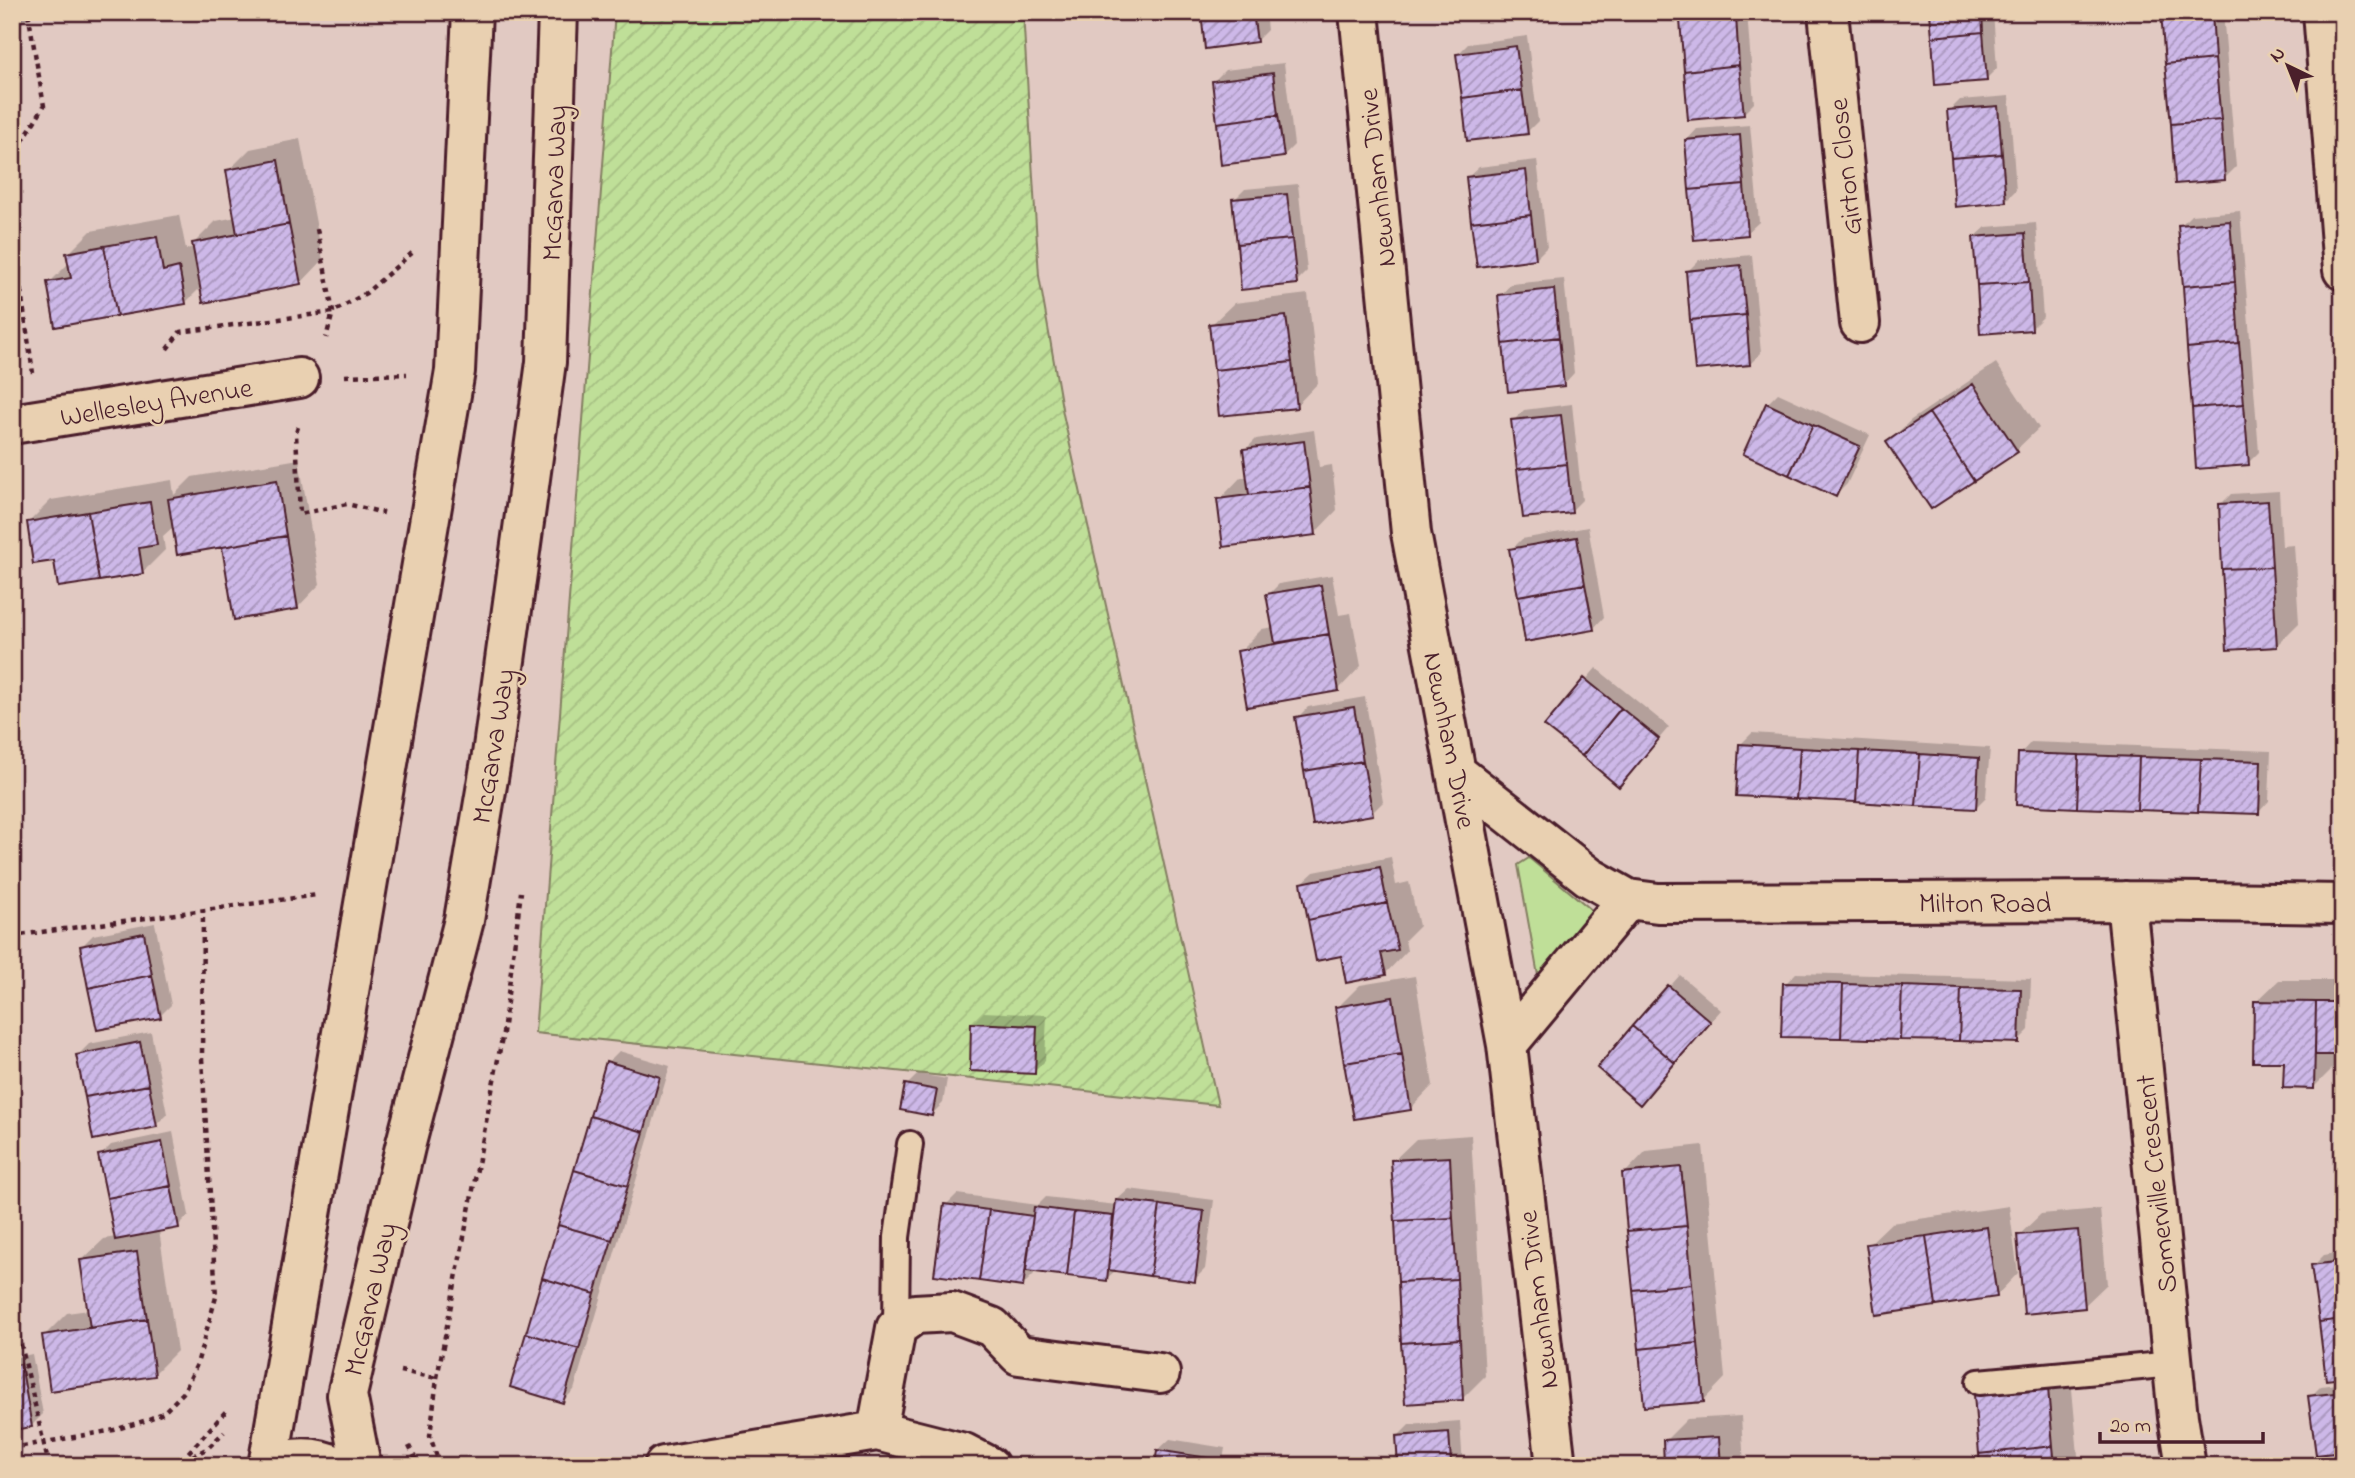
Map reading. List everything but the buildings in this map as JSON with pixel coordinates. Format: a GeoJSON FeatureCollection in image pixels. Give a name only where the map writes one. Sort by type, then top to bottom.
{"type":"FeatureCollection","features":[{"type":"Feature","properties":{"kind":"street"},"geometry":{"type":"LineString","coordinates":[[336,1466],[307,1458],[268,1466],[455,371],[472,12]]}},
{"type":"Feature","properties":{"kind":"street","name":"McGarva Way"},"geometry":{"type":"LineString","coordinates":[[361,1466],[347,1395],[405,1147],[464,919],[492,755],[543,390],[558,12]]}},
{"type":"Feature","properties":{"kind":"street","name":"Newnham Drive"},"geometry":{"type":"LineString","coordinates":[[1359,12],[1411,533],[1507,1045],[1556,1466]]}},
{"type":"Feature","properties":{"kind":"street","name":"Girton Close"},"geometry":{"type":"LineString","coordinates":[[1828,12],[1860,323]]}},
{"type":"Feature","properties":{"kind":"street"},"geometry":{"type":"LineString","coordinates":[[2323,12],[2343,270]]}},
{"type":"Feature","properties":{"kind":"street","name":"Wellesley Avenue"},"geometry":{"type":"LineString","coordinates":[[26,422],[299,378]]}},
{"type":"Feature","properties":{"kind":"street","name":"Milton Road"},"geometry":{"type":"LineString","coordinates":[[1458,774],[1589,877],[1628,899],[1658,903],[2126,901],[2343,904]]}},
{"type":"Feature","properties":{"kind":"street"},"geometry":{"type":"LineString","coordinates":[[1507,1045],[1628,899]]}},
{"type":"Feature","properties":{"kind":"street","name":"Somerville Crescent"},"geometry":{"type":"LineString","coordinates":[[2126,901],[2173,1364],[2186,1466]]}},
{"type":"Feature","properties":{"kind":"street"},"geometry":{"type":"LineString","coordinates":[[877,1431],[896,1328],[915,1314],[953,1312],[992,1326],[1018,1355],[1160,1373]]}},
{"type":"Feature","properties":{"kind":"street"},"geometry":{"type":"LineString","coordinates":[[664,1466],[877,1431],[964,1453],[989,1466]]}},
{"type":"Feature","properties":{"kind":"lane"},"geometry":{"type":"LineString","coordinates":[[896,1328],[897,1237],[910,1144]]}},
{"type":"Feature","properties":{"kind":"lane"},"geometry":{"type":"LineString","coordinates":[[1979,1382],[2173,1364]]}},
{"type":"Feature","properties":{"kind":"path"},"geometry":{"type":"LineString","coordinates":[[12,158],[44,106],[28,12]]}},
{"type":"Feature","properties":{"kind":"path"},"geometry":{"type":"LineString","coordinates":[[12,230],[26,422]]}},
{"type":"Feature","properties":{"kind":"path"},"geometry":{"type":"LineString","coordinates":[[158,356],[180,332],[333,312],[366,293],[414,251]]}},
{"type":"Feature","properties":{"kind":"path"},"geometry":{"type":"LineString","coordinates":[[299,378],[455,371]]}},
{"type":"Feature","properties":{"kind":"path"},"geometry":{"type":"LineString","coordinates":[[12,687],[18,729],[12,747]]}},
{"type":"Feature","properties":{"kind":"path"},"geometry":{"type":"LineString","coordinates":[[12,936],[365,889]]}},
{"type":"Feature","properties":{"kind":"path"},"geometry":{"type":"LineString","coordinates":[[12,1448],[114,1430],[163,1413],[183,1393],[197,1364],[216,1297],[202,1058],[203,911]]}},
{"type":"Feature","properties":{"kind":"path"},"geometry":{"type":"LineString","coordinates":[[12,1305],[50,1466]]}},
{"type":"Feature","properties":{"kind":"green space"},"geometry":{"type":"Polygon","coordinates":[[[615,12],[1023,12],[1039,276],[1063,414],[1218,1105],[535,1033],[615,12]]]}},
{"type":"Feature","properties":{"kind":"green space"},"geometry":{"type":"Polygon","coordinates":[[[1529,858],[1594,912],[1539,981],[1518,865],[1529,858]]]}}]}
